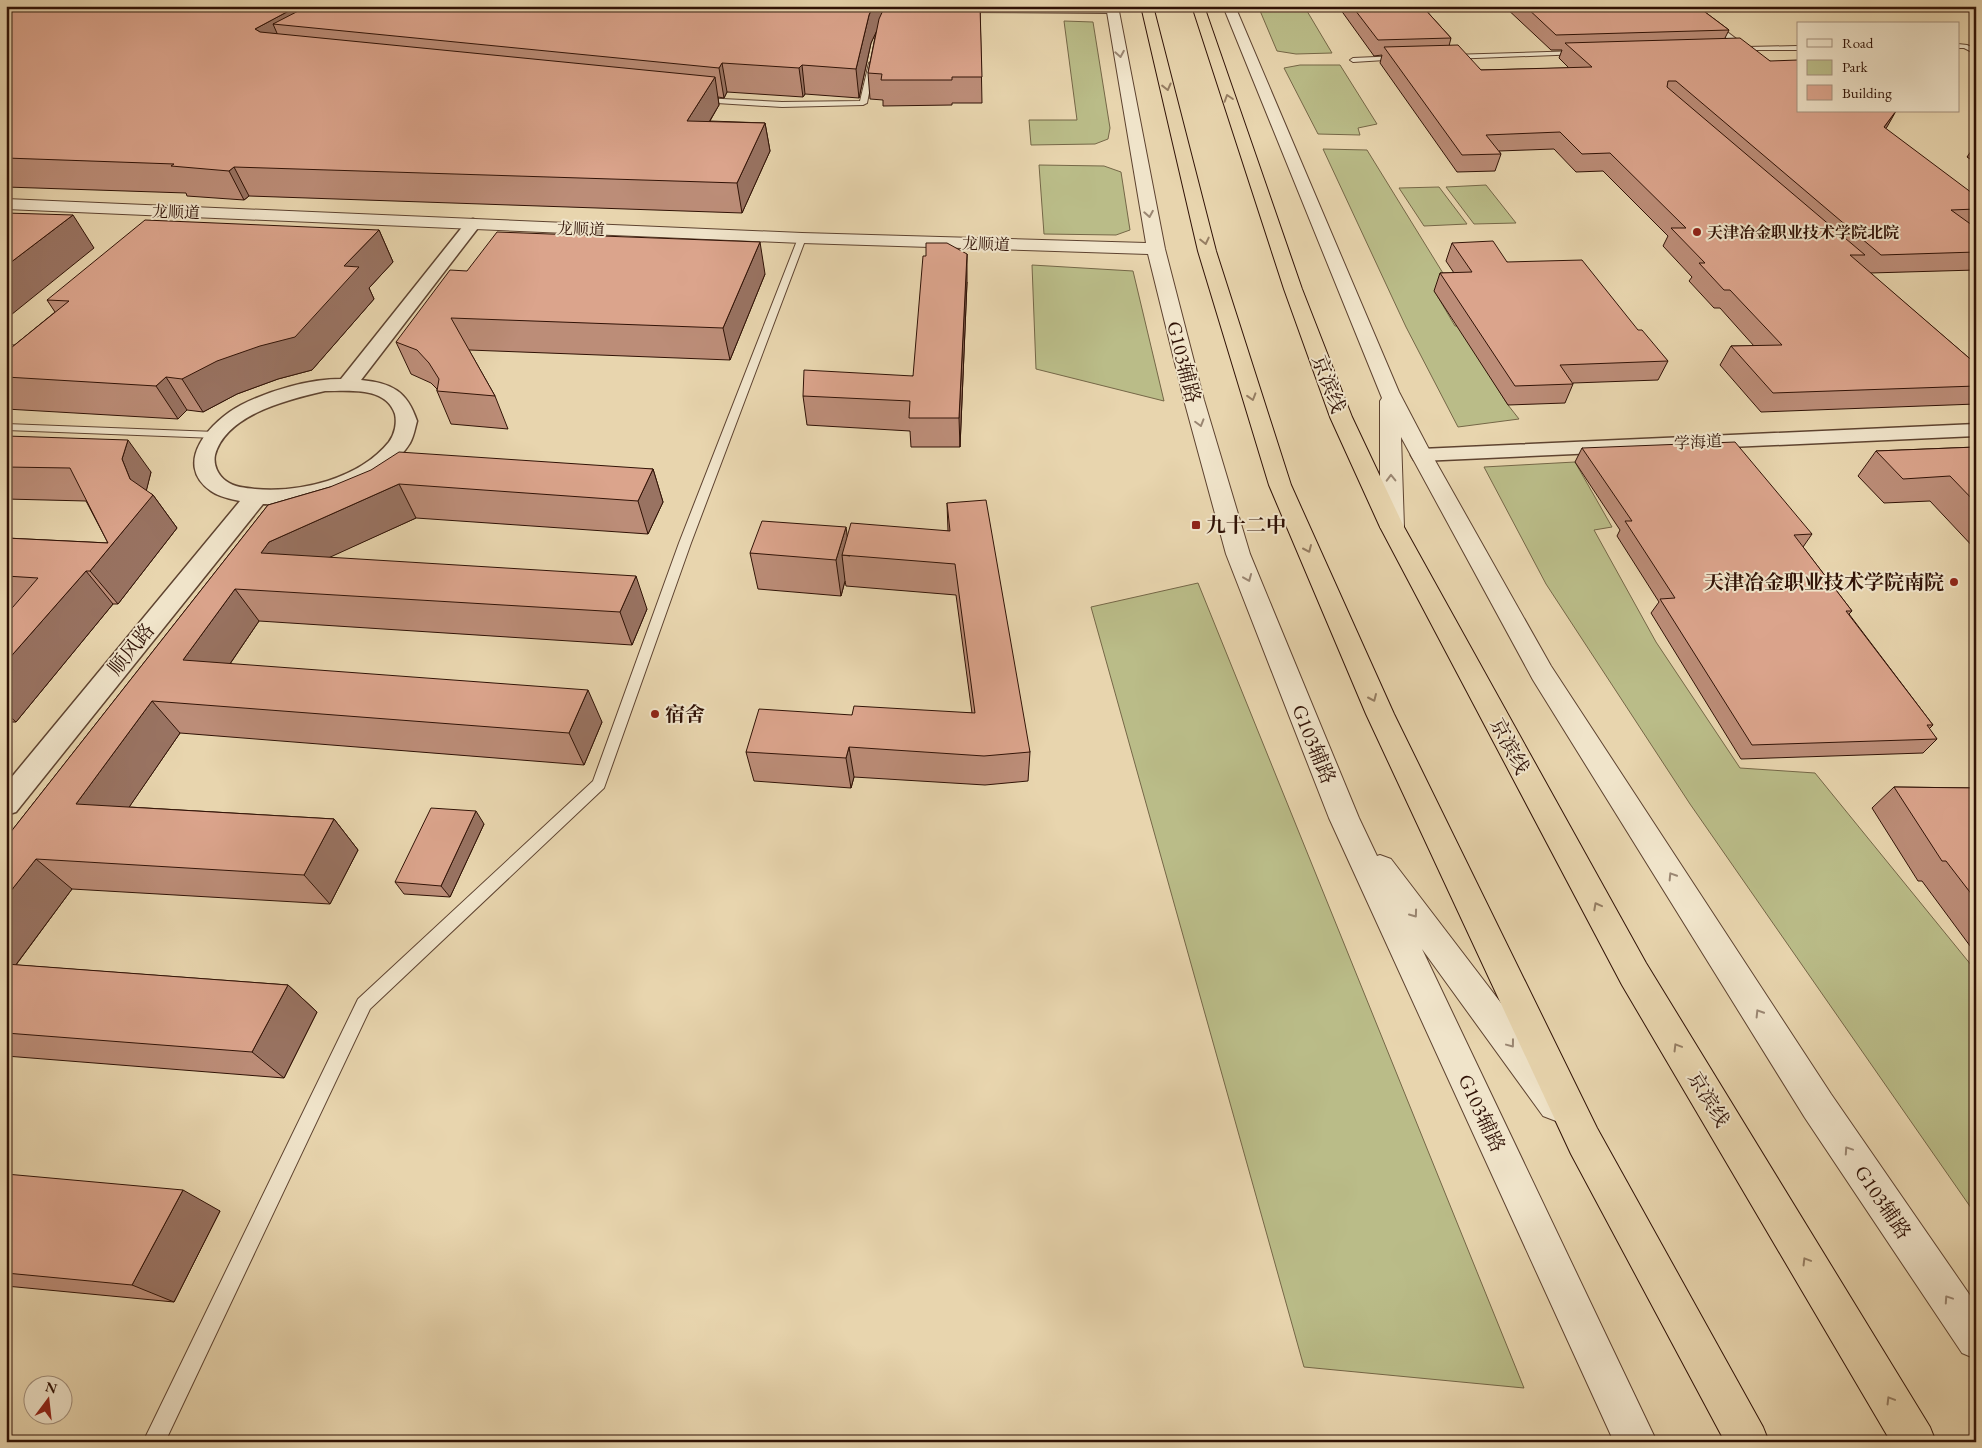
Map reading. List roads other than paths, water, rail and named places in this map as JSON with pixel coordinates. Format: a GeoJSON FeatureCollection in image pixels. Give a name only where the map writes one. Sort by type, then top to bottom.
{"type":"FeatureCollection","features":[{"type":"Feature","properties":{"kind":"highway"},"geometry":{"type":"LineString","coordinates":[[1146,6],[1208,251],[1280,485],[1380,714],[1584,1141],[1748,1442]]}},
{"type":"Feature","properties":{"kind":"highway","name":"京滨线"},"geometry":{"type":"LineString","coordinates":[[1198,6],[1292,289],[1341,417],[1392,527],[1634,974],[1915,1442]]}},
{"type":"Feature","properties":{"kind":"street","name":"G103辅路"},"geometry":{"type":"LineString","coordinates":[[1229,6],[1389,392],[1421,455],[1542,673],[1818,1106],[1976,1339]]}},
{"type":"Feature","properties":{"kind":"street","name":"G103辅路"},"geometry":{"type":"LineString","coordinates":[[1112,9],[1156,249],[1194,400],[1238,554],[1344,818],[1636,1442]]}},
{"type":"Feature","properties":{"kind":"street","name":"龙顺道"},"geometry":{"type":"LineString","coordinates":[[6,204],[802,238],[1156,249]]}},
{"type":"Feature","properties":{"kind":"street"},"geometry":{"type":"LineString","coordinates":[[347,385],[473,224]]}},
{"type":"Feature","properties":{"kind":"street"},"geometry":{"type":"LineString","coordinates":[[347,385],[376,389],[400,402],[407,420],[400,442],[383,460],[357,476],[315,492],[269,498],[243,496],[222,488],[210,479],[204,463],[207,449],[216,435],[232,419],[255,406],[285,394],[324,386],[347,385]]}},
{"type":"Feature","properties":{"kind":"street"},"geometry":{"type":"LineString","coordinates":[[1389,392],[1392,527]]}},
{"type":"Feature","properties":{"kind":"street","name":"学海道"},"geometry":{"type":"LineString","coordinates":[[1421,455],[1976,430]]}},
{"type":"Feature","properties":{"kind":"street","name":"顺风路"},"geometry":{"type":"LineString","coordinates":[[6,804],[245,509],[257,497]]}},
{"type":"Feature","properties":{"kind":"street"},"geometry":{"type":"LineString","coordinates":[[1344,818],[1584,1141]]}},
{"type":"Feature","properties":{"kind":"lane"},"geometry":{"type":"LineString","coordinates":[[1689,6],[1745,49]]}},
{"type":"Feature","properties":{"kind":"lane"},"geometry":{"type":"LineString","coordinates":[[958,10],[1112,9]]}},
{"type":"Feature","properties":{"kind":"lane"},"geometry":{"type":"LineString","coordinates":[[1960,46],[1965,46],[1976,52]]}},
{"type":"Feature","properties":{"kind":"lane"},"geometry":{"type":"LineString","coordinates":[[1735,49],[1797,48]]}},
{"type":"Feature","properties":{"kind":"lane"},"geometry":{"type":"LineString","coordinates":[[689,98],[748,104],[811,106],[863,103],[874,52]]}},
{"type":"Feature","properties":{"kind":"lane"},"geometry":{"type":"LineString","coordinates":[[1441,57],[1588,53]]}},
{"type":"Feature","properties":{"kind":"lane"},"geometry":{"type":"LineString","coordinates":[[1353,60],[1402,58]]}},
{"type":"Feature","properties":{"kind":"lane"},"geometry":{"type":"LineString","coordinates":[[154,1442],[364,1004],[599,784],[684,543],[802,238]]}},
{"type":"Feature","properties":{"kind":"lane"},"geometry":{"type":"LineString","coordinates":[[6,347],[14,348],[6,354]]}},
{"type":"Feature","properties":{"kind":"lane"},"geometry":{"type":"LineString","coordinates":[[6,427],[216,435]]}},
{"type":"Feature","properties":{"kind":"place","name":"天津冶金职业技术学院北院"},"geometry":{"type":"Point","coordinates":[1697,232]}},
{"type":"Feature","properties":{"kind":"place","name":"九十二中"},"geometry":{"type":"Point","coordinates":[1196,525]}},
{"type":"Feature","properties":{"kind":"place","name":"天津冶金职业技术学院南院"},"geometry":{"type":"Point","coordinates":[1954,582]}},
{"type":"Feature","properties":{"kind":"place","name":"宿舍"},"geometry":{"type":"Point","coordinates":[655,714]}}]}
